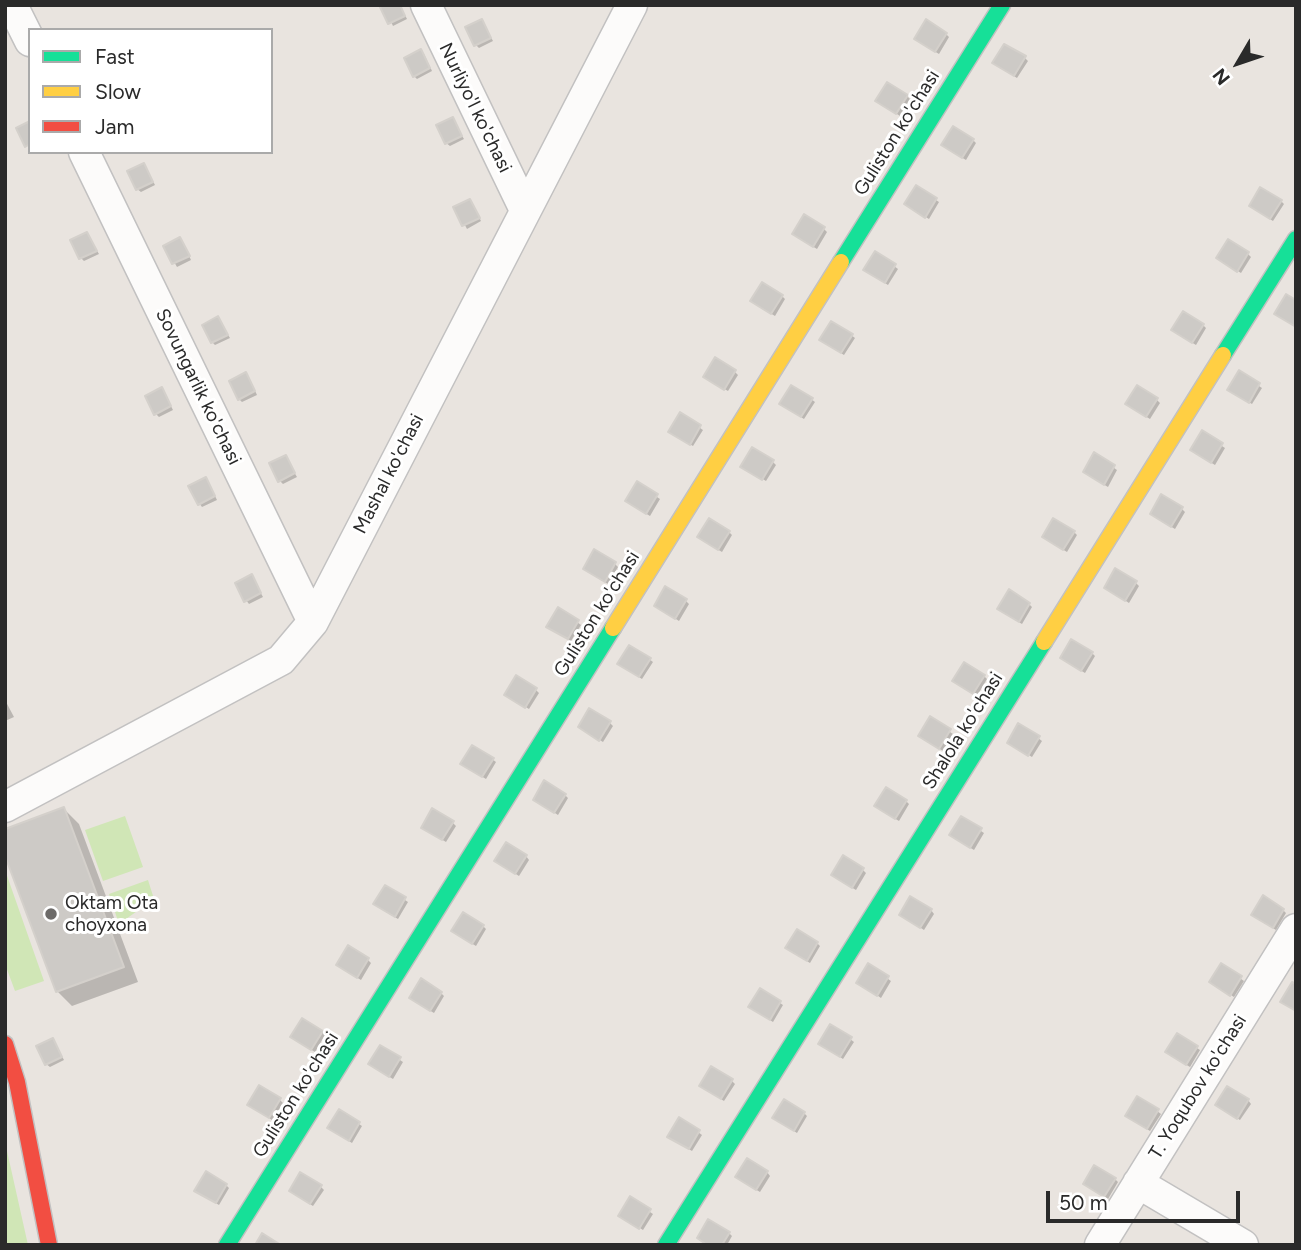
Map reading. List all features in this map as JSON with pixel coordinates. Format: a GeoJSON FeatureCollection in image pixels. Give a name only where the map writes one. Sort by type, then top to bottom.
{"type":"FeatureCollection","features":[{"type":"Feature","properties":{"kind":"street"},"geometry":{"type":"LineString","coordinates":[[12,5],[28,37]]}},
{"type":"Feature","properties":{"kind":"street","name":"Nurliyo'l ko'chasi"},"geometry":{"type":"LineString","coordinates":[[426,5],[525,210]]}},
{"type":"Feature","properties":{"kind":"street","name":"Mashal ko'chasi"},"geometry":{"type":"LineString","coordinates":[[5,807],[281,660],[313,622],[632,5]]}},
{"type":"Feature","properties":{"kind":"street","name":"Guliston ko'chasi"},"geometry":{"type":"LineString","coordinates":[[227,1245],[1002,5]]}},
{"type":"Feature","properties":{"kind":"street","name":"Sovungarlik ko'chasi"},"geometry":{"type":"LineString","coordinates":[[85,154],[313,622]]}},
{"type":"Feature","properties":{"kind":"street","name":"Shalola ko'chasi"},"geometry":{"type":"LineString","coordinates":[[666,1245],[1296,239]]}},
{"type":"Feature","properties":{"kind":"street","name":"T. Yoqubov ko'chasi"},"geometry":{"type":"LineString","coordinates":[[1100,1245],[1296,929]]}},
{"type":"Feature","properties":{"kind":"street"},"geometry":{"type":"LineString","coordinates":[[5,1044],[17,1082],[49,1245]]}},
{"type":"Feature","properties":{"kind":"street"},"geometry":{"type":"LineString","coordinates":[[1138,1183],[1243,1245]]}},
{"type":"Feature","properties":{"kind":"green space"},"geometry":{"type":"Polygon","coordinates":[[[125,816],[143,867],[103,881],[85,830],[125,816]]]}},
{"type":"Feature","properties":{"kind":"green space"},"geometry":{"type":"Polygon","coordinates":[[[5,870],[44,981],[15,991],[5,964],[5,870]]]}},
{"type":"Feature","properties":{"kind":"green space"},"geometry":{"type":"Polygon","coordinates":[[[148,880],[154,899],[119,924],[109,894],[148,880]]]}},
{"type":"Feature","properties":{"kind":"green space"},"geometry":{"type":"Polygon","coordinates":[[[5,1142],[28,1245],[5,1245],[5,1142]]]}},
{"type":"Feature","properties":{"kind":"building"},"geometry":{"type":"Polygon","coordinates":[[[379,5],[400,5],[405,16],[388,24],[379,5]]]}},
{"type":"Feature","properties":{"kind":"building"},"geometry":{"type":"Polygon","coordinates":[[[482,19],[491,38],[474,46],[465,27],[482,19]]]}},
{"type":"Feature","properties":{"kind":"building"},"geometry":{"type":"Polygon","coordinates":[[[926,19],[947,33],[935,52],[914,39],[926,19]]]}},
{"type":"Feature","properties":{"kind":"building"},"geometry":{"type":"Polygon","coordinates":[[[1004,44],[1026,56],[1014,76],[992,63],[1004,44]]]}},
{"type":"Feature","properties":{"kind":"building"},"geometry":{"type":"Polygon","coordinates":[[[421,49],[430,68],[413,77],[404,58],[421,49]]]}},
{"type":"Feature","properties":{"kind":"building"},"geometry":{"type":"Polygon","coordinates":[[[887,82],[908,95],[896,114],[875,101],[887,82]]]}},
{"type":"Feature","properties":{"kind":"building"},"geometry":{"type":"Polygon","coordinates":[[[453,117],[462,136],[445,144],[436,125],[453,117]]]}},
{"type":"Feature","properties":{"kind":"building"},"geometry":{"type":"Polygon","coordinates":[[[28,122],[28,145],[25,147],[16,128],[28,122]]]}},
{"type":"Feature","properties":{"kind":"building"},"geometry":{"type":"Polygon","coordinates":[[[953,126],[974,139],[962,158],[941,145],[953,126]]]}},
{"type":"Feature","properties":{"kind":"building"},"geometry":{"type":"Polygon","coordinates":[[[144,163],[153,182],[136,190],[127,171],[144,163]]]}},
{"type":"Feature","properties":{"kind":"building"},"geometry":{"type":"Polygon","coordinates":[[[916,185],[937,198],[925,218],[904,204],[916,185]]]}},
{"type":"Feature","properties":{"kind":"building"},"geometry":{"type":"Polygon","coordinates":[[[1260,187],[1282,200],[1270,219],[1249,206],[1260,187]]]}},
{"type":"Feature","properties":{"kind":"building"},"geometry":{"type":"Polygon","coordinates":[[[470,199],[480,218],[462,226],[453,207],[470,199]]]}},
{"type":"Feature","properties":{"kind":"building"},"geometry":{"type":"Polygon","coordinates":[[[804,214],[825,227],[813,247],[792,234],[804,214]]]}},
{"type":"Feature","properties":{"kind":"building"},"geometry":{"type":"Polygon","coordinates":[[[87,232],[97,251],[79,259],[70,240],[87,232]]]}},
{"type":"Feature","properties":{"kind":"building"},"geometry":{"type":"Polygon","coordinates":[[[180,237],[190,256],[172,264],[163,246],[180,237]]]}},
{"type":"Feature","properties":{"kind":"building"},"geometry":{"type":"Polygon","coordinates":[[[1228,239],[1249,252],[1237,272],[1216,258],[1228,239]]]}},
{"type":"Feature","properties":{"kind":"building"},"geometry":{"type":"Polygon","coordinates":[[[875,251],[896,264],[885,283],[863,270],[875,251]]]}},
{"type":"Feature","properties":{"kind":"building"},"geometry":{"type":"Polygon","coordinates":[[[762,282],[783,295],[771,314],[750,301],[762,282]]]}},
{"type":"Feature","properties":{"kind":"building"},"geometry":{"type":"Polygon","coordinates":[[[1286,294],[1296,300],[1296,327],[1274,314],[1286,294]]]}},
{"type":"Feature","properties":{"kind":"building"},"geometry":{"type":"Polygon","coordinates":[[[1183,311],[1204,324],[1192,343],[1171,330],[1183,311]]]}},
{"type":"Feature","properties":{"kind":"building"},"geometry":{"type":"Polygon","coordinates":[[[218,316],[228,335],[211,343],[202,325],[218,316]]]}},
{"type":"Feature","properties":{"kind":"building"},"geometry":{"type":"Polygon","coordinates":[[[831,321],[853,334],[841,353],[819,340],[831,321]]]}},
{"type":"Feature","properties":{"kind":"building"},"geometry":{"type":"Polygon","coordinates":[[[715,357],[736,370],[724,390],[703,377],[715,357]]]}},
{"type":"Feature","properties":{"kind":"building"},"geometry":{"type":"Polygon","coordinates":[[[1239,370],[1260,383],[1249,403],[1227,390],[1239,370]]]}},
{"type":"Feature","properties":{"kind":"building"},"geometry":{"type":"Polygon","coordinates":[[[246,372],[255,391],[238,400],[229,381],[246,372]]]}},
{"type":"Feature","properties":{"kind":"building"},"geometry":{"type":"Polygon","coordinates":[[[791,385],[813,398],[801,417],[779,404],[791,385]]]}},
{"type":"Feature","properties":{"kind":"building"},"geometry":{"type":"Polygon","coordinates":[[[1137,385],[1158,398],[1146,417],[1125,404],[1137,385]]]}},
{"type":"Feature","properties":{"kind":"building"},"geometry":{"type":"Polygon","coordinates":[[[162,387],[171,406],[154,415],[145,396],[162,387]]]}},
{"type":"Feature","properties":{"kind":"building"},"geometry":{"type":"Polygon","coordinates":[[[680,412],[701,425],[690,445],[668,432],[680,412]]]}},
{"type":"Feature","properties":{"kind":"building"},"geometry":{"type":"Polygon","coordinates":[[[1202,430],[1223,443],[1211,463],[1190,450],[1202,430]]]}},
{"type":"Feature","properties":{"kind":"building"},"geometry":{"type":"Polygon","coordinates":[[[752,447],[774,460],[762,480],[740,467],[752,447]]]}},
{"type":"Feature","properties":{"kind":"building"},"geometry":{"type":"Polygon","coordinates":[[[1094,452],[1115,465],[1104,485],[1083,472],[1094,452]]]}},
{"type":"Feature","properties":{"kind":"building"},"geometry":{"type":"Polygon","coordinates":[[[286,455],[295,473],[278,482],[269,463],[286,455]]]}},
{"type":"Feature","properties":{"kind":"building"},"geometry":{"type":"Polygon","coordinates":[[[206,477],[215,496],[198,505],[188,486],[206,477]]]}},
{"type":"Feature","properties":{"kind":"building"},"geometry":{"type":"Polygon","coordinates":[[[637,481],[658,494],[646,514],[625,501],[637,481]]]}},
{"type":"Feature","properties":{"kind":"building"},"geometry":{"type":"Polygon","coordinates":[[[1161,494],[1183,507],[1171,527],[1150,514],[1161,494]]]}},
{"type":"Feature","properties":{"kind":"building"},"geometry":{"type":"Polygon","coordinates":[[[709,518],[730,531],[718,550],[697,537],[709,518]]]}},
{"type":"Feature","properties":{"kind":"building"},"geometry":{"type":"Polygon","coordinates":[[[1053,518],[1075,531],[1063,550],[1042,537],[1053,518]]]}},
{"type":"Feature","properties":{"kind":"building"},"geometry":{"type":"Polygon","coordinates":[[[594,549],[616,562],[605,582],[583,569],[594,549]]]}},
{"type":"Feature","properties":{"kind":"building"},"geometry":{"type":"Polygon","coordinates":[[[1115,568],[1137,581],[1125,601],[1104,588],[1115,568]]]}},
{"type":"Feature","properties":{"kind":"building"},"geometry":{"type":"Polygon","coordinates":[[[252,574],[261,593],[244,602],[235,583],[252,574]]]}},
{"type":"Feature","properties":{"kind":"building"},"geometry":{"type":"Polygon","coordinates":[[[665,586],[687,599],[675,619],[654,606],[665,586]]]}},
{"type":"Feature","properties":{"kind":"building"},"geometry":{"type":"Polygon","coordinates":[[[1009,589],[1030,603],[1019,622],[997,609],[1009,589]]]}},
{"type":"Feature","properties":{"kind":"building"},"geometry":{"type":"Polygon","coordinates":[[[558,607],[579,620],[568,639],[546,627],[558,607]]]}},
{"type":"Feature","properties":{"kind":"building"},"geometry":{"type":"Polygon","coordinates":[[[1071,639],[1093,652],[1081,671],[1060,658],[1071,639]]]}},
{"type":"Feature","properties":{"kind":"building"},"geometry":{"type":"Polygon","coordinates":[[[629,645],[651,658],[639,677],[617,664],[629,645]]]}},
{"type":"Feature","properties":{"kind":"building"},"geometry":{"type":"Polygon","coordinates":[[[964,662],[985,675],[973,694],[952,681],[964,662]]]}},
{"type":"Feature","properties":{"kind":"building"},"geometry":{"type":"Polygon","coordinates":[[[516,675],[537,688],[525,708],[504,695],[516,675]]]}},
{"type":"Feature","properties":{"kind":"building"},"geometry":{"type":"Polygon","coordinates":[[[589,708],[611,721],[599,741],[578,727],[589,708]]]}},
{"type":"Feature","properties":{"kind":"building"},"geometry":{"type":"Polygon","coordinates":[[[930,716],[951,729],[939,749],[918,736],[930,716]]]}},
{"type":"Feature","properties":{"kind":"building"},"geometry":{"type":"Polygon","coordinates":[[[1018,723],[1040,736],[1028,756],[1007,743],[1018,723]]]}},
{"type":"Feature","properties":{"kind":"building"},"geometry":{"type":"Polygon","coordinates":[[[472,745],[494,758],[482,777],[460,764],[472,745]]]}},
{"type":"Feature","properties":{"kind":"building"},"geometry":{"type":"Polygon","coordinates":[[[544,780],[566,794],[554,813],[533,800],[544,780]]]}},
{"type":"Feature","properties":{"kind":"building"},"geometry":{"type":"Polygon","coordinates":[[[886,787],[907,800],[895,819],[874,806],[886,787]]]}},
{"type":"Feature","properties":{"kind":"building"},"geometry":{"type":"Polygon","coordinates":[[[64,807],[124,967],[56,992],[5,856],[5,829],[64,807]]]}},
{"type":"Feature","properties":{"kind":"building"},"geometry":{"type":"Polygon","coordinates":[[[432,808],[454,821],[442,840],[421,828],[432,808]]]}},
{"type":"Feature","properties":{"kind":"building"},"geometry":{"type":"Polygon","coordinates":[[[961,816],[982,828],[970,848],[949,835],[961,816]]]}},
{"type":"Feature","properties":{"kind":"building"},"geometry":{"type":"Polygon","coordinates":[[[506,842],[527,855],[515,874],[494,861],[506,842]]]}},
{"type":"Feature","properties":{"kind":"building"},"geometry":{"type":"Polygon","coordinates":[[[843,855],[864,868],[852,888],[831,875],[843,855]]]}},
{"type":"Feature","properties":{"kind":"building"},"geometry":{"type":"Polygon","coordinates":[[[385,885],[406,897],[395,917],[373,904],[385,885]]]}},
{"type":"Feature","properties":{"kind":"building"},"geometry":{"type":"Polygon","coordinates":[[[1263,895],[1284,909],[1273,928],[1251,915],[1263,895]]]}},
{"type":"Feature","properties":{"kind":"building"},"geometry":{"type":"Polygon","coordinates":[[[910,896],[932,909],[920,928],[899,915],[910,896]]]}},
{"type":"Feature","properties":{"kind":"building"},"geometry":{"type":"Polygon","coordinates":[[[463,912],[484,925],[472,944],[451,931],[463,912]]]}},
{"type":"Feature","properties":{"kind":"building"},"geometry":{"type":"Polygon","coordinates":[[[797,929],[818,942],[807,961],[785,948],[797,929]]]}},
{"type":"Feature","properties":{"kind":"building"},"geometry":{"type":"Polygon","coordinates":[[[348,945],[369,958],[357,978],[336,965],[348,945]]]}},
{"type":"Feature","properties":{"kind":"building"},"geometry":{"type":"Polygon","coordinates":[[[868,963],[889,976],[877,996],[856,983],[868,963]]]}},
{"type":"Feature","properties":{"kind":"building"},"geometry":{"type":"Polygon","coordinates":[[[1221,963],[1242,976],[1230,996],[1209,982],[1221,963]]]}},
{"type":"Feature","properties":{"kind":"building"},"geometry":{"type":"Polygon","coordinates":[[[421,978],[442,992],[430,1011],[409,998],[421,978]]]}},
{"type":"Feature","properties":{"kind":"building"},"geometry":{"type":"Polygon","coordinates":[[[1292,982],[1296,984],[1296,1011],[1280,1002],[1292,982]]]}},
{"type":"Feature","properties":{"kind":"building"},"geometry":{"type":"Polygon","coordinates":[[[760,988],[781,1001],[770,1020],[748,1007],[760,988]]]}},
{"type":"Feature","properties":{"kind":"building"},"geometry":{"type":"Polygon","coordinates":[[[302,1018],[323,1031],[311,1050],[290,1037],[302,1018]]]}},
{"type":"Feature","properties":{"kind":"building"},"geometry":{"type":"Polygon","coordinates":[[[830,1024],[852,1037],[840,1057],[818,1044],[830,1024]]]}},
{"type":"Feature","properties":{"kind":"building"},"geometry":{"type":"Polygon","coordinates":[[[1177,1033],[1198,1046],[1186,1065],[1165,1052],[1177,1033]]]}},
{"type":"Feature","properties":{"kind":"building"},"geometry":{"type":"Polygon","coordinates":[[[53,1038],[62,1057],[45,1065],[36,1046],[53,1038]]]}},
{"type":"Feature","properties":{"kind":"building"},"geometry":{"type":"Polygon","coordinates":[[[380,1045],[401,1057],[389,1077],[368,1064],[380,1045]]]}},
{"type":"Feature","properties":{"kind":"building"},"geometry":{"type":"Polygon","coordinates":[[[711,1066],[733,1079],[721,1099],[699,1086],[711,1066]]]}},
{"type":"Feature","properties":{"kind":"building"},"geometry":{"type":"Polygon","coordinates":[[[259,1085],[281,1098],[269,1118],[247,1105],[259,1085]]]}},
{"type":"Feature","properties":{"kind":"building"},"geometry":{"type":"Polygon","coordinates":[[[1227,1086],[1249,1099],[1237,1119],[1215,1105],[1227,1086]]]}},
{"type":"Feature","properties":{"kind":"building"},"geometry":{"type":"Polygon","coordinates":[[[1137,1096],[1159,1109],[1147,1129],[1125,1116],[1137,1096]]]}},
{"type":"Feature","properties":{"kind":"building"},"geometry":{"type":"Polygon","coordinates":[[[784,1099],[805,1112],[794,1131],[772,1118],[784,1099]]]}},
{"type":"Feature","properties":{"kind":"building"},"geometry":{"type":"Polygon","coordinates":[[[339,1109],[360,1122],[349,1141],[327,1128],[339,1109]]]}},
{"type":"Feature","properties":{"kind":"building"},"geometry":{"type":"Polygon","coordinates":[[[679,1117],[700,1130],[689,1149],[667,1137],[679,1117]]]}},
{"type":"Feature","properties":{"kind":"building"},"geometry":{"type":"Polygon","coordinates":[[[747,1158],[768,1171],[756,1190],[735,1177],[747,1158]]]}},
{"type":"Feature","properties":{"kind":"building"},"geometry":{"type":"Polygon","coordinates":[[[1094,1165],[1116,1178],[1104,1197],[1083,1184],[1094,1165]]]}},
{"type":"Feature","properties":{"kind":"building"},"geometry":{"type":"Polygon","coordinates":[[[206,1171],[227,1184],[216,1203],[194,1191],[206,1171]]]}},
{"type":"Feature","properties":{"kind":"building"},"geometry":{"type":"Polygon","coordinates":[[[300,1172],[322,1185],[310,1204],[289,1191],[300,1172]]]}},
{"type":"Feature","properties":{"kind":"building"},"geometry":{"type":"Polygon","coordinates":[[[630,1196],[651,1209],[639,1229],[618,1216],[630,1196]]]}},
{"type":"Feature","properties":{"kind":"building"},"geometry":{"type":"Polygon","coordinates":[[[708,1219],[730,1232],[722,1245],[707,1245],[697,1238],[708,1219]]]}},
{"type":"Feature","properties":{"kind":"building"},"geometry":{"type":"Polygon","coordinates":[[[262,1233],[281,1245],[255,1245],[262,1233]]]}},
{"type":"Feature","properties":{"kind":"traffic: fast"},"geometry":{"type":"LineString","coordinates":[[841,262],[1002,5]]}},
{"type":"Feature","properties":{"kind":"traffic: fast"},"geometry":{"type":"LineString","coordinates":[[1223,355],[1296,239]]}},
{"type":"Feature","properties":{"kind":"traffic: fast"},"geometry":{"type":"LineString","coordinates":[[227,1245],[613,628]]}},
{"type":"Feature","properties":{"kind":"traffic: fast"},"geometry":{"type":"LineString","coordinates":[[666,1245],[1044,642]]}},
{"type":"Feature","properties":{"kind":"traffic: slow"},"geometry":{"type":"LineString","coordinates":[[613,628],[841,262]]}},
{"type":"Feature","properties":{"kind":"traffic: slow"},"geometry":{"type":"LineString","coordinates":[[1044,642],[1223,355]]}},
{"type":"Feature","properties":{"kind":"traffic: jam"},"geometry":{"type":"LineString","coordinates":[[5,1044],[17,1082],[49,1245]]}},
{"type":"Feature","properties":{"kind":"place","name":"Oktam Ota choyxona"},"geometry":{"type":"Point","coordinates":[51,914]}}]}
